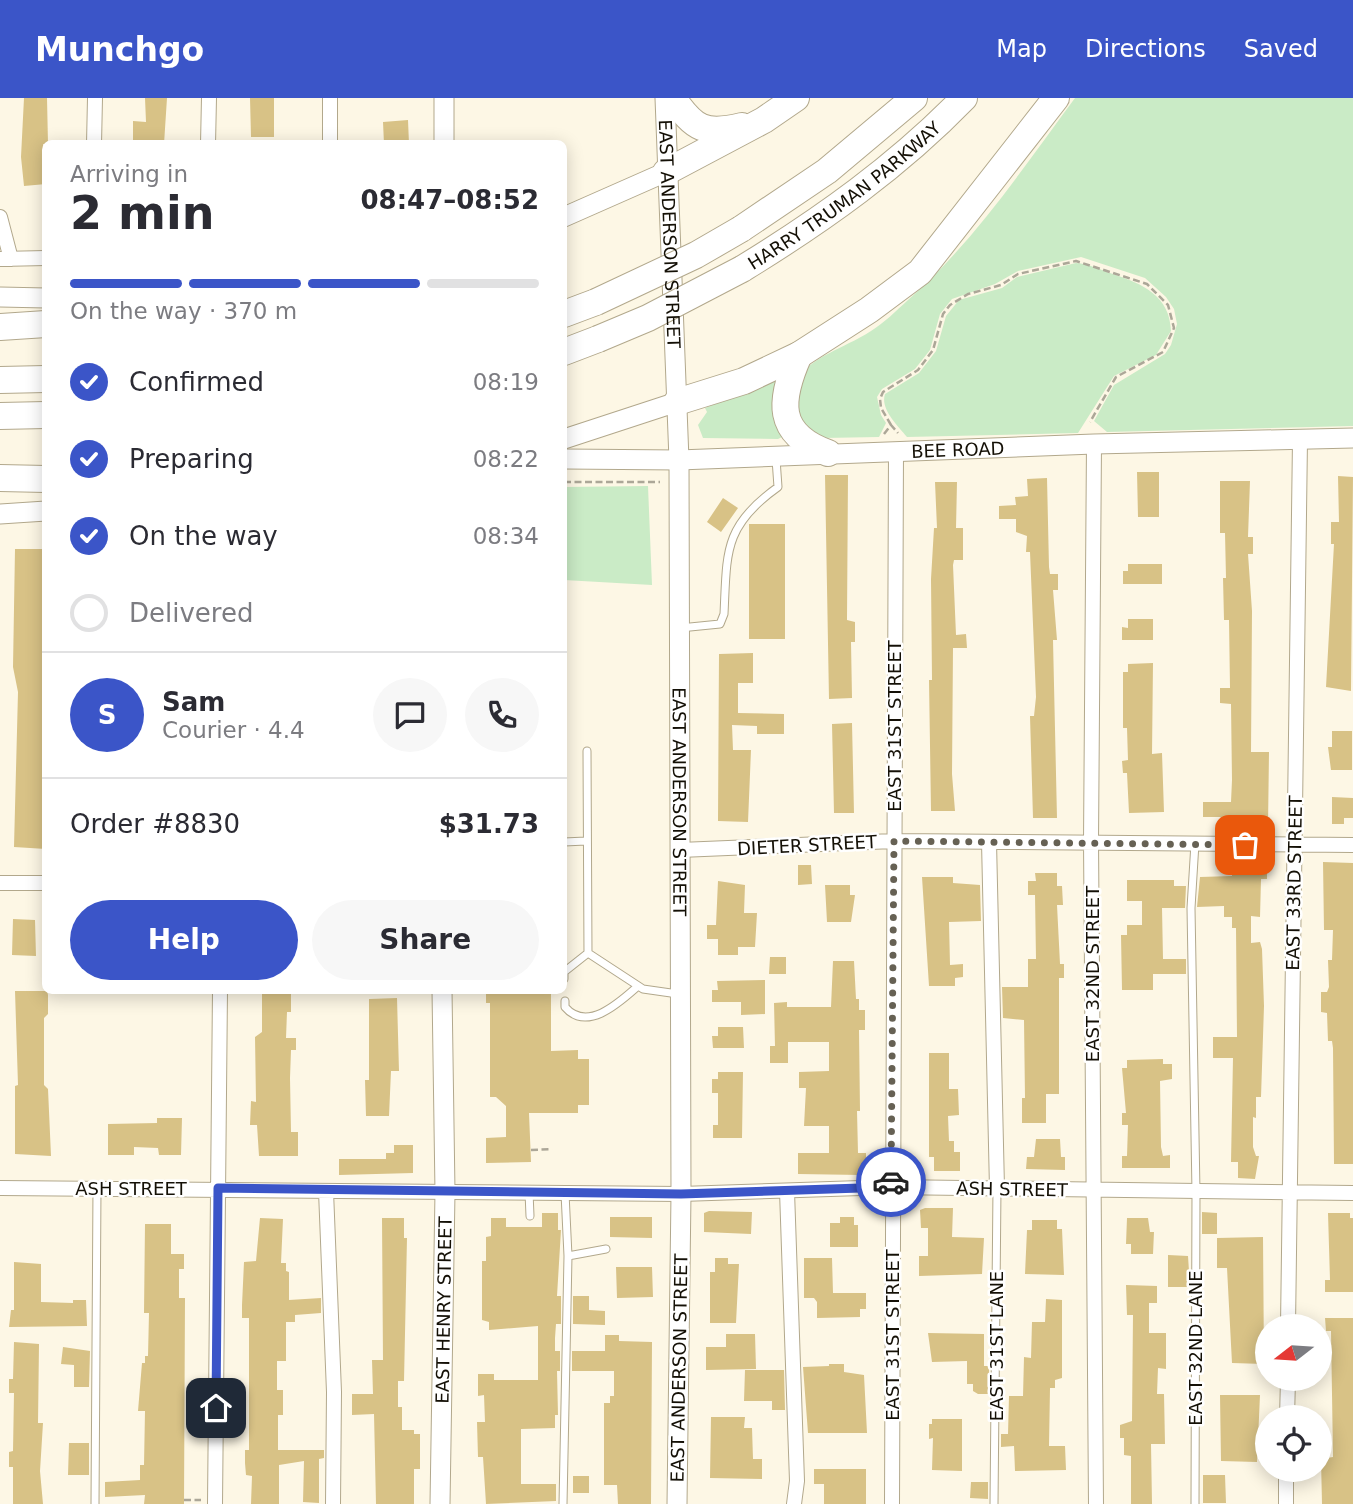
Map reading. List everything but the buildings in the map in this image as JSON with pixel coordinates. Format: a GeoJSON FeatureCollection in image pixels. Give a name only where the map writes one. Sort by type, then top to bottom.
{"type":"FeatureCollection","features":[{"type":"Feature","properties":{"kind":"highway"},"geometry":{"type":"LineString","coordinates":[[673,98],[687,119],[700,128],[725,130],[764,120]]}},
{"type":"Feature","properties":{"kind":"highway"},"geometry":{"type":"LineString","coordinates":[[666,172],[764,120],[796,98]]}},
{"type":"Feature","properties":{"kind":"highway","name":"HARRY TRUMAN PARKWAY"},"geometry":{"type":"LineString","coordinates":[[567,313],[696,255],[741,229],[827,170],[914,98]]}},
{"type":"Feature","properties":{"kind":"highway","name":"HARRY TRUMAN PARKWAY"},"geometry":{"type":"LineString","coordinates":[[567,351],[660,312],[742,269],[800,233],[896,162],[964,98]]}},
{"type":"Feature","properties":{"kind":"highway"},"geometry":{"type":"LineString","coordinates":[[677,402],[744,381],[799,355],[869,310],[920,272],[1056,98]]}},
{"type":"Feature","properties":{"kind":"highway"},"geometry":{"type":"LineString","coordinates":[[0,327],[42,324]]}},
{"type":"Feature","properties":{"kind":"highway"},"geometry":{"type":"LineString","coordinates":[[799,355],[785,386],[784,403],[790,426],[804,445],[828,453]]}},
{"type":"Feature","properties":{"kind":"highway"},"geometry":{"type":"LineString","coordinates":[[0,380],[42,379]]}},
{"type":"Feature","properties":{"kind":"highway"},"geometry":{"type":"LineString","coordinates":[[0,416],[42,415]]}},
{"type":"Feature","properties":{"kind":"highway"},"geometry":{"type":"LineString","coordinates":[[0,478],[42,479]]}},
{"type":"Feature","properties":{"kind":"main road"},"geometry":{"type":"LineString","coordinates":[[444,98],[444,140]]}},
{"type":"Feature","properties":{"kind":"main road","name":"EAST ANDERSON STREET"},"geometry":{"type":"LineString","coordinates":[[665,98],[680,460],[681,1194],[677,1504]]}},
{"type":"Feature","properties":{"kind":"main road"},"geometry":{"type":"LineString","coordinates":[[567,216],[666,172]]}},
{"type":"Feature","properties":{"kind":"main road"},"geometry":{"type":"LineString","coordinates":[[0,297],[42,298]]}},
{"type":"Feature","properties":{"kind":"main road"},"geometry":{"type":"LineString","coordinates":[[567,438],[677,402]]}},
{"type":"Feature","properties":{"kind":"main road","name":"BEE ROAD"},"geometry":{"type":"LineString","coordinates":[[567,459],[680,460],[776,456],[828,453],[893,443],[1094,444],[1353,438]]}},
{"type":"Feature","properties":{"kind":"main road"},"geometry":{"type":"LineString","coordinates":[[0,514],[42,511]]}},
{"type":"Feature","properties":{"kind":"main road","name":"EAST HENRY STREET"},"geometry":{"type":"LineString","coordinates":[[440,1504],[445,1192],[443,994]]}},
{"type":"Feature","properties":{"kind":"street"},"geometry":{"type":"LineString","coordinates":[[94,140],[95,98]]}},
{"type":"Feature","properties":{"kind":"street"},"geometry":{"type":"LineString","coordinates":[[208,140],[209,98]]}},
{"type":"Feature","properties":{"kind":"street"},"geometry":{"type":"LineString","coordinates":[[330,98],[330,140]]}},
{"type":"Feature","properties":{"kind":"street"},"geometry":{"type":"LineString","coordinates":[[0,218],[6,259],[42,258]]}},
{"type":"Feature","properties":{"kind":"street","name":"EAST 33RD STREET"},"geometry":{"type":"LineString","coordinates":[[1288,1314],[1300,440]]}},
{"type":"Feature","properties":{"kind":"street","name":"EAST 31ST STREET"},"geometry":{"type":"LineString","coordinates":[[892,1504],[893,443]]}},
{"type":"Feature","properties":{"kind":"street","name":"EAST 32ND STREET"},"geometry":{"type":"LineString","coordinates":[[1094,444],[1091,841],[1096,1504]]}},
{"type":"Feature","properties":{"kind":"street","name":"DIETER STREET"},"geometry":{"type":"LineString","coordinates":[[680,850],[894,841],[1353,845]]}},
{"type":"Feature","properties":{"kind":"street"},"geometry":{"type":"LineString","coordinates":[[989,842],[997,1188]]}},
{"type":"Feature","properties":{"kind":"street"},"geometry":{"type":"LineString","coordinates":[[0,883],[42,883]]}},
{"type":"Feature","properties":{"kind":"street"},"geometry":{"type":"LineString","coordinates":[[215,1504],[220,994]]}},
{"type":"Feature","properties":{"kind":"street","name":"ASH STREET"},"geometry":{"type":"LineString","coordinates":[[0,1188],[681,1194],[891,1187],[1353,1193]]}},
{"type":"Feature","properties":{"kind":"street"},"geometry":{"type":"LineString","coordinates":[[326,1191],[334,1392],[333,1504]]}},
{"type":"Feature","properties":{"kind":"street"},"geometry":{"type":"LineString","coordinates":[[787,1191],[797,1481],[794,1504]]}},
{"type":"Feature","properties":{"kind":"street"},"geometry":{"type":"LineString","coordinates":[[1286,1482],[1286,1504]]}},
{"type":"Feature","properties":{"kind":"lane"},"geometry":{"type":"LineString","coordinates":[[680,628],[720,624],[724,614],[728,547],[742,519],[778,487],[776,456]]}},
{"type":"Feature","properties":{"kind":"lane"},"geometry":{"type":"LineString","coordinates":[[587,751],[588,953]]}},
{"type":"Feature","properties":{"kind":"lane"},"geometry":{"type":"LineString","coordinates":[[567,842],[586,841]]}},
{"type":"Feature","properties":{"kind":"lane","name":"EAST 32ND LANE"},"geometry":{"type":"LineString","coordinates":[[1195,843],[1191,921],[1196,1192],[1195,1504]]}},
{"type":"Feature","properties":{"kind":"lane"},"geometry":{"type":"LineString","coordinates":[[567,970],[588,953]]}},
{"type":"Feature","properties":{"kind":"lane"},"geometry":{"type":"LineString","coordinates":[[588,953],[637,987],[681,994]]}},
{"type":"Feature","properties":{"kind":"lane"},"geometry":{"type":"LineString","coordinates":[[565,1001],[565,1007],[575,1015],[594,1016],[608,1012],[637,987]]}},
{"type":"Feature","properties":{"kind":"lane"},"geometry":{"type":"LineString","coordinates":[[95,1504],[96,1188]]}},
{"type":"Feature","properties":{"kind":"lane","name":"EAST 31ST LANE"},"geometry":{"type":"LineString","coordinates":[[994,1504],[997,1188]]}},
{"type":"Feature","properties":{"kind":"lane"},"geometry":{"type":"LineString","coordinates":[[529,1192],[530,1216]]}},
{"type":"Feature","properties":{"kind":"lane"},"geometry":{"type":"LineString","coordinates":[[563,1504],[568,1256],[565,1192]]}},
{"type":"Feature","properties":{"kind":"lane"},"geometry":{"type":"LineString","coordinates":[[568,1256],[606,1249]]}},
{"type":"Feature","properties":{"kind":"path"},"geometry":{"type":"LineString","coordinates":[[893,443],[891,425],[880,399],[883,392],[918,370],[933,350],[943,314],[950,305],[968,294],[1002,285],[1018,274],[1076,261],[1147,284],[1168,305],[1174,328],[1163,352],[1116,377],[1090,422]]}},
{"type":"Feature","properties":{"kind":"path"},"geometry":{"type":"LineString","coordinates":[[891,425],[893,443]]}},
{"type":"Feature","properties":{"kind":"path"},"geometry":{"type":"LineString","coordinates":[[567,482],[663,482]]}},
{"type":"Feature","properties":{"kind":"path"},"geometry":{"type":"LineString","coordinates":[[531,1150],[552,1149]]}},
{"type":"Feature","properties":{"kind":"green space"},"geometry":{"type":"Polygon","coordinates":[[[1075,98],[1353,98],[1353,426],[1107,432],[1094,421],[1114,385],[1165,354],[1171,345],[1177,324],[1174,309],[1166,297],[1145,278],[1081,257],[1018,271],[995,284],[952,299],[940,314],[930,350],[915,369],[882,389],[877,397],[881,415],[886,423],[879,437],[823,438],[804,433],[791,384],[819,359],[881,324],[932,278],[997,204],[1075,98]]]}},
{"type":"Feature","properties":{"kind":"green space"},"geometry":{"type":"Polygon","coordinates":[[[1076,263],[1135,282],[1160,300],[1166,309],[1171,331],[1156,355],[1114,376],[1078,433],[907,437],[887,411],[885,394],[919,373],[936,351],[946,316],[959,300],[1002,288],[1017,277],[1076,263]]]}},
{"type":"Feature","properties":{"kind":"green space"},"geometry":{"type":"Polygon","coordinates":[[[777,380],[772,404],[784,436],[778,439],[703,438],[698,425],[707,412],[705,408],[777,380]]]}},
{"type":"Feature","properties":{"kind":"green space"},"geometry":{"type":"Polygon","coordinates":[[[648,486],[652,585],[567,580],[567,487],[648,486]]]}},
{"type":"Feature","properties":{"kind":"way so far"},"geometry":{"type":"LineString","coordinates":[[891,1182],[894,841],[1091,841],[1245,845]]}},
{"type":"Feature","properties":{"kind":"route"},"geometry":{"type":"LineString","coordinates":[[216,1408],[218,1188],[681,1194],[891,1187],[891,1182]]}}]}
